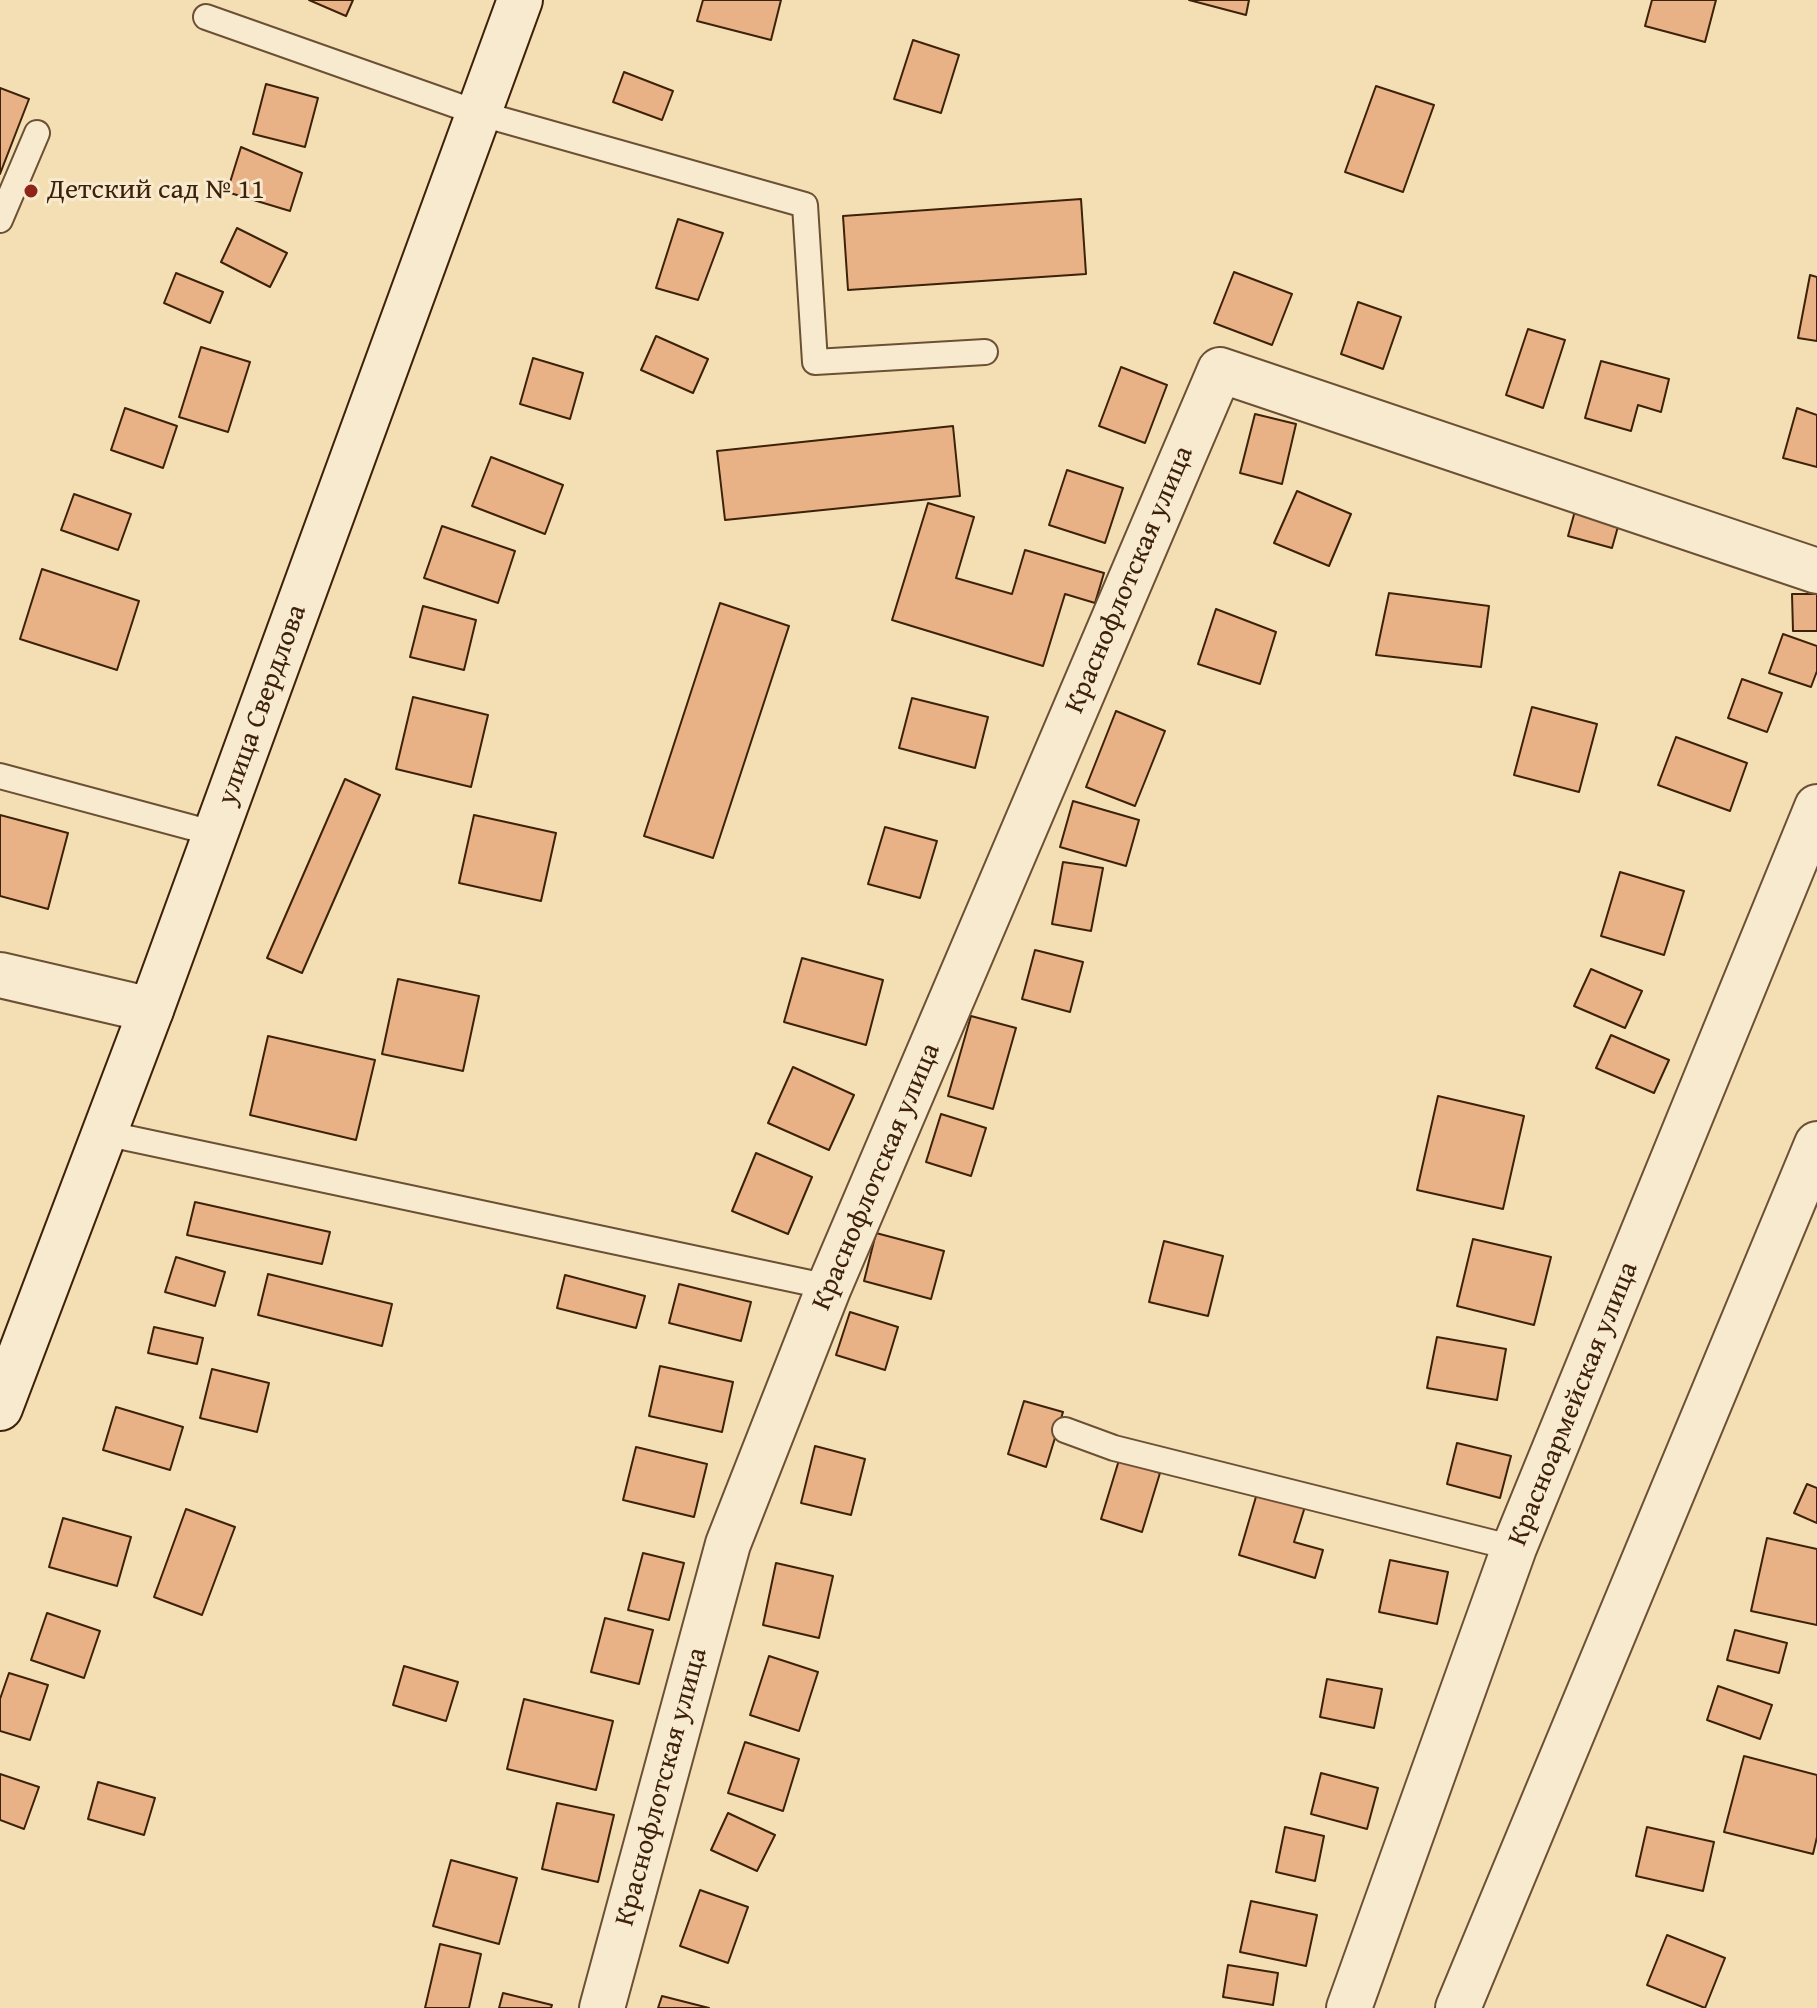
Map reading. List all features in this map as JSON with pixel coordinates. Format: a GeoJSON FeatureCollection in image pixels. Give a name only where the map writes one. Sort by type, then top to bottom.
{"type":"FeatureCollection","features":[{"type":"Feature","properties":{"kind":"street","name":"улица Свердлова"},"geometry":{"type":"LineString","coordinates":[[0,1408],[216,834],[520,0]]}},
{"type":"Feature","properties":{"kind":"street","name":"Краснофлотская улица"},"geometry":{"type":"LineString","coordinates":[[602,2008],[728,1544],[829,1287],[1220,370],[1817,571]]}},
{"type":"Feature","properties":{"kind":"street","name":"Красноармейская улица"},"geometry":{"type":"LineString","coordinates":[[1349,2008],[1514,1548],[1817,807]]}},
{"type":"Feature","properties":{"kind":"street"},"geometry":{"type":"LineString","coordinates":[[0,975],[151,1010]]}},
{"type":"Feature","properties":{"kind":"street"},"geometry":{"type":"LineString","coordinates":[[1458,2008],[1817,1144]]}},
{"type":"Feature","properties":{"kind":"lane"},"geometry":{"type":"LineString","coordinates":[[206,17],[478,113],[805,205],[815,362],[985,352]]}},
{"type":"Feature","properties":{"kind":"lane"},"geometry":{"type":"LineString","coordinates":[[0,220],[37,133]]}},
{"type":"Feature","properties":{"kind":"lane"},"geometry":{"type":"LineString","coordinates":[[0,776],[216,834]]}},
{"type":"Feature","properties":{"kind":"lane"},"geometry":{"type":"LineString","coordinates":[[104,1133],[829,1287]]}},
{"type":"Feature","properties":{"kind":"lane"},"geometry":{"type":"LineString","coordinates":[[1065,1430],[1114,1448],[1514,1548]]}},
{"type":"Feature","properties":{"kind":"building"},"geometry":{"type":"Polygon","coordinates":[[[309,0],[353,0],[346,16],[309,0]]]}},
{"type":"Feature","properties":{"kind":"building"},"geometry":{"type":"Polygon","coordinates":[[[703,0],[781,0],[771,40],[697,21],[703,0]]]}},
{"type":"Feature","properties":{"kind":"building"},"geometry":{"type":"Polygon","coordinates":[[[1189,0],[1249,0],[1246,15],[1189,0]]]}},
{"type":"Feature","properties":{"kind":"building"},"geometry":{"type":"Polygon","coordinates":[[[1652,0],[1716,0],[1705,42],[1645,26],[1652,0]]]}},
{"type":"Feature","properties":{"kind":"building"},"geometry":{"type":"Polygon","coordinates":[[[913,40],[959,55],[941,113],[894,99],[913,40]]]}},
{"type":"Feature","properties":{"kind":"building"},"geometry":{"type":"Polygon","coordinates":[[[624,72],[673,91],[662,120],[613,102],[624,72]]]}},
{"type":"Feature","properties":{"kind":"building"},"geometry":{"type":"Polygon","coordinates":[[[266,84],[318,98],[305,147],[253,134],[266,84]]]}},
{"type":"Feature","properties":{"kind":"building"},"geometry":{"type":"Polygon","coordinates":[[[1376,86],[1434,105],[1403,192],[1345,172],[1376,86]]]}},
{"type":"Feature","properties":{"kind":"building"},"geometry":{"type":"Polygon","coordinates":[[[0,88],[29,99],[0,174],[0,88]]]}},
{"type":"Feature","properties":{"kind":"building"},"geometry":{"type":"Polygon","coordinates":[[[241,147],[302,173],[290,211],[227,192],[241,147]]]}},
{"type":"Feature","properties":{"kind":"building"},"geometry":{"type":"Polygon","coordinates":[[[1081,199],[1086,274],[848,290],[843,216],[1081,199]]]}},
{"type":"Feature","properties":{"kind":"building"},"geometry":{"type":"Polygon","coordinates":[[[678,219],[723,233],[698,300],[656,288],[678,219]]]}},
{"type":"Feature","properties":{"kind":"building"},"geometry":{"type":"Polygon","coordinates":[[[237,228],[287,253],[270,287],[221,262],[237,228]]]}},
{"type":"Feature","properties":{"kind":"building"},"geometry":{"type":"Polygon","coordinates":[[[1234,272],[1292,294],[1272,345],[1214,323],[1234,272]]]}},
{"type":"Feature","properties":{"kind":"building"},"geometry":{"type":"Polygon","coordinates":[[[176,273],[223,292],[210,323],[164,303],[176,273]]]}},
{"type":"Feature","properties":{"kind":"building"},"geometry":{"type":"Polygon","coordinates":[[[1810,275],[1817,277],[1817,341],[1798,338],[1810,275]]]}},
{"type":"Feature","properties":{"kind":"building"},"geometry":{"type":"Polygon","coordinates":[[[1358,302],[1401,317],[1383,369],[1341,354],[1358,302]]]}},
{"type":"Feature","properties":{"kind":"building"},"geometry":{"type":"Polygon","coordinates":[[[1528,329],[1565,340],[1543,408],[1506,395],[1528,329]]]}},
{"type":"Feature","properties":{"kind":"building"},"geometry":{"type":"Polygon","coordinates":[[[656,336],[708,359],[693,393],[641,370],[656,336]]]}},
{"type":"Feature","properties":{"kind":"building"},"geometry":{"type":"Polygon","coordinates":[[[201,347],[250,362],[228,432],[179,417],[201,347]]]}},
{"type":"Feature","properties":{"kind":"building"},"geometry":{"type":"Polygon","coordinates":[[[533,358],[583,373],[570,419],[520,404],[533,358]]]}},
{"type":"Feature","properties":{"kind":"building"},"geometry":{"type":"Polygon","coordinates":[[[1601,361],[1669,379],[1661,412],[1638,405],[1631,431],[1585,418],[1601,361]]]}},
{"type":"Feature","properties":{"kind":"building"},"geometry":{"type":"Polygon","coordinates":[[[1121,367],[1167,385],[1145,443],[1099,426],[1121,367]]]}},
{"type":"Feature","properties":{"kind":"building"},"geometry":{"type":"Polygon","coordinates":[[[125,408],[177,426],[163,468],[111,450],[125,408]]]}},
{"type":"Feature","properties":{"kind":"building"},"geometry":{"type":"Polygon","coordinates":[[[1797,408],[1817,415],[1817,467],[1783,458],[1797,408]]]}},
{"type":"Feature","properties":{"kind":"building"},"geometry":{"type":"Polygon","coordinates":[[[1255,414],[1296,424],[1282,484],[1240,473],[1255,414]]]}},
{"type":"Feature","properties":{"kind":"building"},"geometry":{"type":"Polygon","coordinates":[[[953,426],[960,496],[725,520],[717,451],[953,426]]]}},
{"type":"Feature","properties":{"kind":"building"},"geometry":{"type":"Polygon","coordinates":[[[491,457],[563,485],[545,534],[472,506],[491,457]]]}},
{"type":"Feature","properties":{"kind":"building"},"geometry":{"type":"Polygon","coordinates":[[[1067,470],[1123,488],[1105,543],[1049,525],[1067,470]]]}},
{"type":"Feature","properties":{"kind":"building"},"geometry":{"type":"Polygon","coordinates":[[[1297,491],[1351,514],[1329,566],[1274,543],[1297,491]]]}},
{"type":"Feature","properties":{"kind":"building"},"geometry":{"type":"Polygon","coordinates":[[[1580,493],[1624,505],[1612,548],[1568,536],[1580,493]]]}},
{"type":"Feature","properties":{"kind":"building"},"geometry":{"type":"Polygon","coordinates":[[[74,494],[131,514],[118,550],[61,530],[74,494]]]}},
{"type":"Feature","properties":{"kind":"building"},"geometry":{"type":"Polygon","coordinates":[[[928,503],[974,517],[956,578],[1012,594],[1025,550],[1104,573],[1095,603],[1065,594],[1043,666],[892,620],[928,503]]]}},
{"type":"Feature","properties":{"kind":"building"},"geometry":{"type":"Polygon","coordinates":[[[442,526],[515,551],[498,603],[424,578],[442,526]]]}},
{"type":"Feature","properties":{"kind":"building"},"geometry":{"type":"Polygon","coordinates":[[[42,569],[139,601],[117,670],[20,639],[42,569]]]}},
{"type":"Feature","properties":{"kind":"building"},"geometry":{"type":"Polygon","coordinates":[[[1389,593],[1489,606],[1481,667],[1376,655],[1389,593]]]}},
{"type":"Feature","properties":{"kind":"building"},"geometry":{"type":"Polygon","coordinates":[[[1792,594],[1817,594],[1817,631],[1793,631],[1792,594]]]}},
{"type":"Feature","properties":{"kind":"building"},"geometry":{"type":"Polygon","coordinates":[[[720,603],[789,626],[713,858],[644,836],[720,603]]]}},
{"type":"Feature","properties":{"kind":"building"},"geometry":{"type":"Polygon","coordinates":[[[423,606],[476,620],[464,670],[410,657],[423,606]]]}},
{"type":"Feature","properties":{"kind":"building"},"geometry":{"type":"Polygon","coordinates":[[[1216,609],[1276,632],[1260,684],[1198,664],[1216,609]]]}},
{"type":"Feature","properties":{"kind":"building"},"geometry":{"type":"Polygon","coordinates":[[[1783,634],[1817,646],[1817,671],[1811,687],[1769,673],[1783,634]]]}},
{"type":"Feature","properties":{"kind":"building"},"geometry":{"type":"Polygon","coordinates":[[[1742,679],[1782,693],[1767,732],[1728,718],[1742,679]]]}},
{"type":"Feature","properties":{"kind":"building"},"geometry":{"type":"Polygon","coordinates":[[[413,697],[488,715],[471,787],[396,769],[413,697]]]}},
{"type":"Feature","properties":{"kind":"building"},"geometry":{"type":"Polygon","coordinates":[[[912,698],[988,717],[975,768],[899,748],[912,698]]]}},
{"type":"Feature","properties":{"kind":"building"},"geometry":{"type":"Polygon","coordinates":[[[1532,707],[1597,724],[1579,792],[1514,775],[1532,707]]]}},
{"type":"Feature","properties":{"kind":"building"},"geometry":{"type":"Polygon","coordinates":[[[1116,711],[1165,731],[1135,806],[1086,787],[1116,711]]]}},
{"type":"Feature","properties":{"kind":"building"},"geometry":{"type":"Polygon","coordinates":[[[1676,737],[1747,763],[1730,811],[1658,785],[1676,737]]]}},
{"type":"Feature","properties":{"kind":"building"},"geometry":{"type":"Polygon","coordinates":[[[345,779],[380,795],[302,973],[267,958],[345,779]]]}},
{"type":"Feature","properties":{"kind":"building"},"geometry":{"type":"Polygon","coordinates":[[[1073,801],[1139,820],[1126,866],[1060,847],[1073,801]]]}},
{"type":"Feature","properties":{"kind":"building"},"geometry":{"type":"Polygon","coordinates":[[[0,815],[68,833],[48,909],[0,896],[0,815]]]}},
{"type":"Feature","properties":{"kind":"building"},"geometry":{"type":"Polygon","coordinates":[[[474,815],[556,833],[541,901],[459,883],[474,815]]]}},
{"type":"Feature","properties":{"kind":"building"},"geometry":{"type":"Polygon","coordinates":[[[885,827],[937,841],[920,898],[868,884],[885,827]]]}},
{"type":"Feature","properties":{"kind":"building"},"geometry":{"type":"Polygon","coordinates":[[[1063,862],[1103,868],[1091,931],[1052,924],[1063,862]]]}},
{"type":"Feature","properties":{"kind":"building"},"geometry":{"type":"Polygon","coordinates":[[[1620,872],[1684,891],[1664,955],[1601,936],[1620,872]]]}},
{"type":"Feature","properties":{"kind":"building"},"geometry":{"type":"Polygon","coordinates":[[[1035,950],[1083,962],[1070,1012],[1022,999],[1035,950]]]}},
{"type":"Feature","properties":{"kind":"building"},"geometry":{"type":"Polygon","coordinates":[[[802,958],[883,980],[866,1045],[784,1022],[802,958]]]}},
{"type":"Feature","properties":{"kind":"building"},"geometry":{"type":"Polygon","coordinates":[[[1591,969],[1642,991],[1625,1028],[1574,1006],[1591,969]]]}},
{"type":"Feature","properties":{"kind":"building"},"geometry":{"type":"Polygon","coordinates":[[[398,979],[479,996],[463,1071],[382,1054],[398,979]]]}},
{"type":"Feature","properties":{"kind":"building"},"geometry":{"type":"Polygon","coordinates":[[[971,1016],[1016,1028],[993,1109],[948,1096],[971,1016]]]}},
{"type":"Feature","properties":{"kind":"building"},"geometry":{"type":"Polygon","coordinates":[[[1611,1035],[1669,1060],[1654,1093],[1596,1068],[1611,1035]]]}},
{"type":"Feature","properties":{"kind":"building"},"geometry":{"type":"Polygon","coordinates":[[[268,1036],[375,1060],[356,1140],[250,1115],[268,1036]]]}},
{"type":"Feature","properties":{"kind":"building"},"geometry":{"type":"Polygon","coordinates":[[[793,1067],[854,1095],[829,1150],[768,1123],[793,1067]]]}},
{"type":"Feature","properties":{"kind":"building"},"geometry":{"type":"Polygon","coordinates":[[[1438,1096],[1524,1116],[1503,1209],[1417,1190],[1438,1096]]]}},
{"type":"Feature","properties":{"kind":"building"},"geometry":{"type":"Polygon","coordinates":[[[941,1114],[986,1128],[971,1176],[926,1162],[941,1114]]]}},
{"type":"Feature","properties":{"kind":"building"},"geometry":{"type":"Polygon","coordinates":[[[756,1153],[812,1177],[788,1234],[732,1211],[756,1153]]]}},
{"type":"Feature","properties":{"kind":"building"},"geometry":{"type":"Polygon","coordinates":[[[195,1202],[330,1232],[322,1264],[187,1235],[195,1202]]]}},
{"type":"Feature","properties":{"kind":"building"},"geometry":{"type":"Polygon","coordinates":[[[876,1233],[944,1251],[931,1299],[864,1281],[876,1233]]]}},
{"type":"Feature","properties":{"kind":"building"},"geometry":{"type":"Polygon","coordinates":[[[1473,1239],[1551,1257],[1534,1325],[1457,1306],[1473,1239]]]}},
{"type":"Feature","properties":{"kind":"building"},"geometry":{"type":"Polygon","coordinates":[[[1164,1241],[1223,1256],[1208,1316],[1149,1302],[1164,1241]]]}},
{"type":"Feature","properties":{"kind":"building"},"geometry":{"type":"Polygon","coordinates":[[[176,1257],[225,1272],[215,1306],[165,1292],[176,1257]]]}},
{"type":"Feature","properties":{"kind":"building"},"geometry":{"type":"Polygon","coordinates":[[[268,1274],[392,1304],[382,1346],[258,1315],[268,1274]]]}},
{"type":"Feature","properties":{"kind":"building"},"geometry":{"type":"Polygon","coordinates":[[[565,1275],[645,1296],[636,1328],[557,1308],[565,1275]]]}},
{"type":"Feature","properties":{"kind":"building"},"geometry":{"type":"Polygon","coordinates":[[[679,1284],[751,1302],[741,1341],[669,1323],[679,1284]]]}},
{"type":"Feature","properties":{"kind":"building"},"geometry":{"type":"Polygon","coordinates":[[[850,1312],[898,1327],[885,1370],[836,1355],[850,1312]]]}},
{"type":"Feature","properties":{"kind":"building"},"geometry":{"type":"Polygon","coordinates":[[[154,1327],[203,1338],[197,1364],[148,1353],[154,1327]]]}},
{"type":"Feature","properties":{"kind":"building"},"geometry":{"type":"Polygon","coordinates":[[[1437,1337],[1506,1349],[1497,1400],[1427,1388],[1437,1337]]]}},
{"type":"Feature","properties":{"kind":"building"},"geometry":{"type":"Polygon","coordinates":[[[660,1366],[733,1382],[722,1432],[649,1416],[660,1366]]]}},
{"type":"Feature","properties":{"kind":"building"},"geometry":{"type":"Polygon","coordinates":[[[212,1369],[269,1383],[257,1432],[200,1418],[212,1369]]]}},
{"type":"Feature","properties":{"kind":"building"},"geometry":{"type":"Polygon","coordinates":[[[1024,1401],[1063,1412],[1046,1467],[1008,1454],[1024,1401]]]}},
{"type":"Feature","properties":{"kind":"building"},"geometry":{"type":"Polygon","coordinates":[[[116,1407],[183,1427],[170,1470],[103,1450],[116,1407]]]}},
{"type":"Feature","properties":{"kind":"building"},"geometry":{"type":"Polygon","coordinates":[[[1457,1443],[1511,1456],[1500,1498],[1447,1484],[1457,1443]]]}},
{"type":"Feature","properties":{"kind":"building"},"geometry":{"type":"Polygon","coordinates":[[[815,1446],[865,1459],[851,1515],[801,1503],[815,1446]]]}},
{"type":"Feature","properties":{"kind":"building"},"geometry":{"type":"Polygon","coordinates":[[[636,1447],[707,1464],[694,1517],[623,1500],[636,1447]]]}},
{"type":"Feature","properties":{"kind":"building"},"geometry":{"type":"Polygon","coordinates":[[[1119,1460],[1160,1473],[1142,1532],[1101,1519],[1119,1460]]]}},
{"type":"Feature","properties":{"kind":"building"},"geometry":{"type":"Polygon","coordinates":[[[1260,1483],[1308,1497],[1294,1542],[1323,1550],[1315,1578],[1239,1555],[1260,1483]]]}},
{"type":"Feature","properties":{"kind":"building"},"geometry":{"type":"Polygon","coordinates":[[[1807,1484],[1817,1488],[1817,1523],[1794,1513],[1807,1484]]]}},
{"type":"Feature","properties":{"kind":"building"},"geometry":{"type":"Polygon","coordinates":[[[186,1509],[235,1527],[202,1615],[154,1597],[186,1509]]]}},
{"type":"Feature","properties":{"kind":"building"},"geometry":{"type":"Polygon","coordinates":[[[63,1518],[131,1537],[117,1586],[49,1567],[63,1518]]]}},
{"type":"Feature","properties":{"kind":"building"},"geometry":{"type":"Polygon","coordinates":[[[1767,1538],[1817,1549],[1817,1625],[1751,1611],[1767,1538]]]}},
{"type":"Feature","properties":{"kind":"building"},"geometry":{"type":"Polygon","coordinates":[[[643,1553],[684,1563],[669,1620],[628,1610],[643,1553]]]}},
{"type":"Feature","properties":{"kind":"building"},"geometry":{"type":"Polygon","coordinates":[[[1390,1560],[1448,1572],[1437,1624],[1379,1612],[1390,1560]]]}},
{"type":"Feature","properties":{"kind":"building"},"geometry":{"type":"Polygon","coordinates":[[[776,1563],[833,1576],[819,1638],[763,1625],[776,1563]]]}},
{"type":"Feature","properties":{"kind":"building"},"geometry":{"type":"Polygon","coordinates":[[[47,1613],[100,1631],[84,1678],[31,1660],[47,1613]]]}},
{"type":"Feature","properties":{"kind":"building"},"geometry":{"type":"Polygon","coordinates":[[[605,1618],[653,1630],[639,1684],[591,1672],[605,1618]]]}},
{"type":"Feature","properties":{"kind":"building"},"geometry":{"type":"Polygon","coordinates":[[[1735,1630],[1787,1643],[1779,1673],[1727,1660],[1735,1630]]]}},
{"type":"Feature","properties":{"kind":"building"},"geometry":{"type":"Polygon","coordinates":[[[769,1656],[818,1672],[799,1731],[750,1715],[769,1656]]]}},
{"type":"Feature","properties":{"kind":"building"},"geometry":{"type":"Polygon","coordinates":[[[404,1666],[458,1682],[446,1721],[393,1705],[404,1666]]]}},
{"type":"Feature","properties":{"kind":"building"},"geometry":{"type":"Polygon","coordinates":[[[9,1673],[48,1685],[30,1740],[0,1731],[0,1699],[9,1673]]]}},
{"type":"Feature","properties":{"kind":"building"},"geometry":{"type":"Polygon","coordinates":[[[1327,1679],[1382,1689],[1374,1728],[1320,1717],[1327,1679]]]}},
{"type":"Feature","properties":{"kind":"building"},"geometry":{"type":"Polygon","coordinates":[[[1718,1686],[1772,1705],[1760,1739],[1707,1720],[1718,1686]]]}},
{"type":"Feature","properties":{"kind":"building"},"geometry":{"type":"Polygon","coordinates":[[[524,1699],[613,1721],[596,1790],[507,1769],[524,1699]]]}},
{"type":"Feature","properties":{"kind":"building"},"geometry":{"type":"Polygon","coordinates":[[[745,1742],[799,1759],[783,1811],[728,1793],[745,1742]]]}},
{"type":"Feature","properties":{"kind":"building"},"geometry":{"type":"Polygon","coordinates":[[[1744,1756],[1817,1775],[1817,1837],[1813,1854],[1724,1832],[1744,1756]]]}},
{"type":"Feature","properties":{"kind":"building"},"geometry":{"type":"Polygon","coordinates":[[[1321,1773],[1378,1788],[1367,1829],[1311,1814],[1321,1773]]]}},
{"type":"Feature","properties":{"kind":"building"},"geometry":{"type":"Polygon","coordinates":[[[0,1774],[39,1787],[24,1829],[0,1820],[0,1774]]]}},
{"type":"Feature","properties":{"kind":"building"},"geometry":{"type":"Polygon","coordinates":[[[98,1782],[155,1798],[144,1835],[88,1819],[98,1782]]]}},
{"type":"Feature","properties":{"kind":"building"},"geometry":{"type":"Polygon","coordinates":[[[557,1803],[614,1815],[598,1882],[542,1869],[557,1803]]]}},
{"type":"Feature","properties":{"kind":"building"},"geometry":{"type":"Polygon","coordinates":[[[728,1813],[775,1835],[757,1871],[711,1850],[728,1813]]]}},
{"type":"Feature","properties":{"kind":"building"},"geometry":{"type":"Polygon","coordinates":[[[1285,1827],[1324,1836],[1315,1881],[1276,1872],[1285,1827]]]}},
{"type":"Feature","properties":{"kind":"building"},"geometry":{"type":"Polygon","coordinates":[[[1647,1827],[1714,1842],[1703,1891],[1636,1876],[1647,1827]]]}},
{"type":"Feature","properties":{"kind":"building"},"geometry":{"type":"Polygon","coordinates":[[[451,1860],[517,1878],[499,1944],[433,1926],[451,1860]]]}},
{"type":"Feature","properties":{"kind":"building"},"geometry":{"type":"Polygon","coordinates":[[[700,1890],[748,1907],[728,1963],[680,1946],[700,1890]]]}},
{"type":"Feature","properties":{"kind":"building"},"geometry":{"type":"Polygon","coordinates":[[[1251,1901],[1317,1915],[1306,1966],[1240,1952],[1251,1901]]]}},
{"type":"Feature","properties":{"kind":"building"},"geometry":{"type":"Polygon","coordinates":[[[1667,1935],[1725,1958],[1705,2008],[1647,1985],[1667,1935]]]}},
{"type":"Feature","properties":{"kind":"building"},"geometry":{"type":"Polygon","coordinates":[[[440,1944],[481,1954],[469,2008],[425,2008],[440,1944]]]}},
{"type":"Feature","properties":{"kind":"building"},"geometry":{"type":"Polygon","coordinates":[[[1228,1965],[1278,1973],[1273,2005],[1223,1997],[1228,1965]]]}},
{"type":"Feature","properties":{"kind":"building"},"geometry":{"type":"Polygon","coordinates":[[[503,1993],[552,2005],[551,2008],[499,2008],[503,1993]]]}},
{"type":"Feature","properties":{"kind":"building"},"geometry":{"type":"Polygon","coordinates":[[[662,1996],[709,2008],[658,2008],[662,1996]]]}},
{"type":"Feature","properties":{"kind":"place","name":"Детский сад № 11"},"geometry":{"type":"Point","coordinates":[31,191]}}]}
